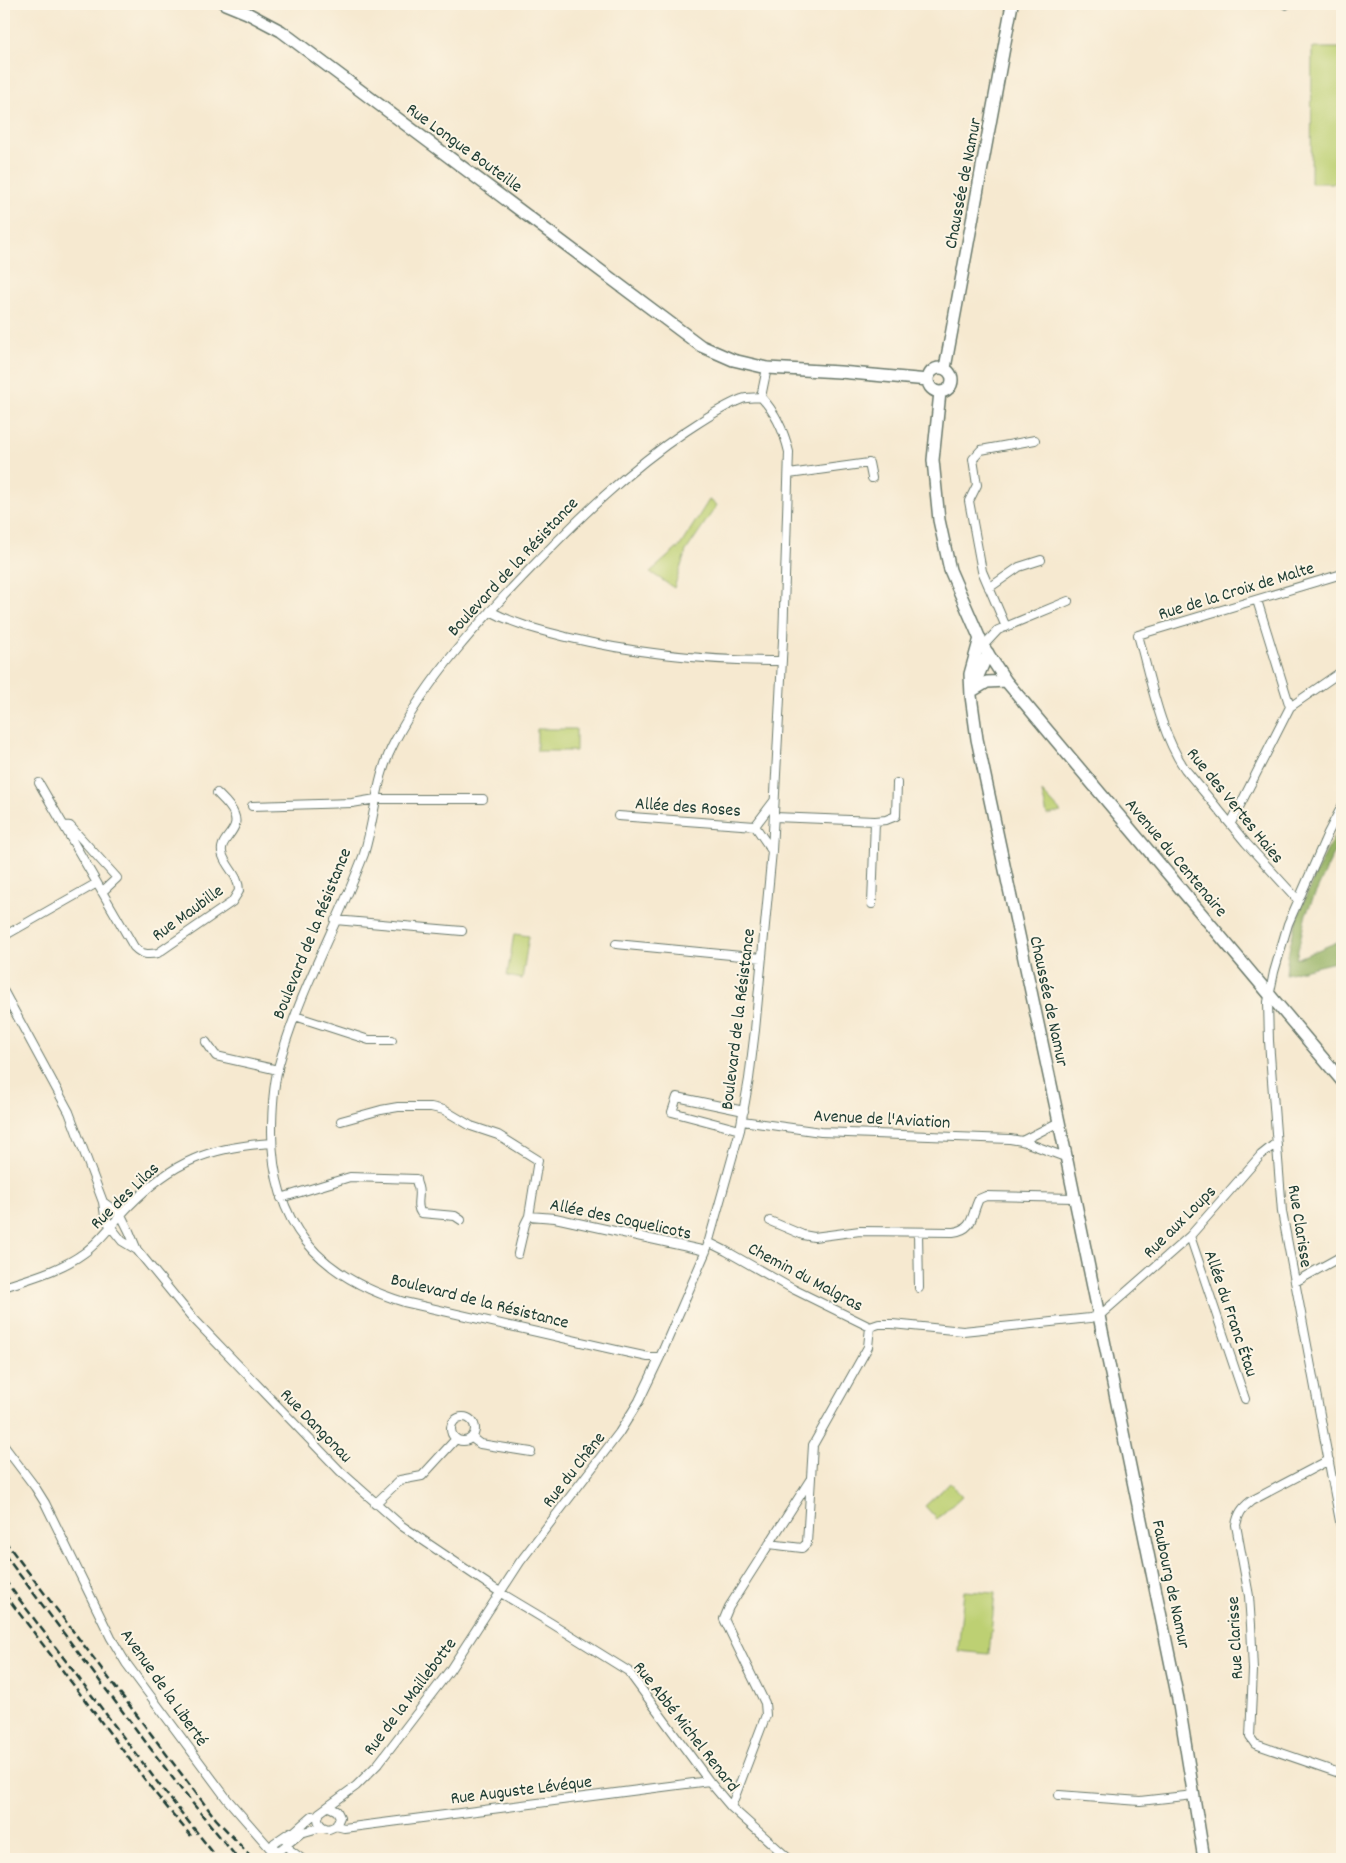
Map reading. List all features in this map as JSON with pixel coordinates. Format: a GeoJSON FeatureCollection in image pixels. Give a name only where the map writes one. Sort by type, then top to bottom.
{"type":"FeatureCollection","features":[{"type":"Feature","properties":{"kind":"street","name":"Rue Longue Bouteille"},"geometry":{"type":"LineString","coordinates":[[225,4],[281,31],[701,346],[733,360],[767,368]]}},
{"type":"Feature","properties":{"kind":"street","name":"Chaussée de Namur"},"geometry":{"type":"LineString","coordinates":[[945,368],[1012,4]]}},
{"type":"Feature","properties":{"kind":"street"},"geometry":{"type":"LineString","coordinates":[[939,367],[945,368],[949,371],[953,381],[951,387],[946,391],[934,391],[928,380],[929,374],[939,367]]}},
{"type":"Feature","properties":{"kind":"street"},"geometry":{"type":"LineString","coordinates":[[761,397],[767,368],[928,380]]}},
{"type":"Feature","properties":{"kind":"street","name":"Avenue du Centenaire"},"geometry":{"type":"LineString","coordinates":[[940,392],[933,460],[938,520],[950,570],[984,646],[1006,681],[1342,1081]]}},
{"type":"Feature","properties":{"kind":"street","name":"Boulevard de la Résistance"},"geometry":{"type":"LineString","coordinates":[[761,397],[771,408],[784,433],[789,452],[782,662],[774,816],[762,958],[750,1069],[740,1130],[706,1251],[660,1357],[648,1357],[404,1302],[372,1290],[346,1276],[313,1249],[293,1224],[280,1198],[275,1174],[272,1143],[272,1111],[278,1070],[295,1016],[364,854],[370,835],[383,766],[403,726],[438,674],[490,611],[600,499],[654,453],[744,398],[761,397]]}},
{"type":"Feature","properties":{"kind":"street"},"geometry":{"type":"LineString","coordinates":[[1006,627],[982,571],[968,501],[977,485],[973,459],[981,450],[1036,440]]}},
{"type":"Feature","properties":{"kind":"street"},"geometry":{"type":"LineString","coordinates":[[789,474],[869,463],[872,478]]}},
{"type":"Feature","properties":{"kind":"street"},"geometry":{"type":"LineString","coordinates":[[989,588],[1019,568],[1041,560]]}},
{"type":"Feature","properties":{"kind":"street","name":"Rue de la Croix de Malte"},"geometry":{"type":"LineString","coordinates":[[1138,635],[1342,574]]}},
{"type":"Feature","properties":{"kind":"street"},"geometry":{"type":"LineString","coordinates":[[1257,600],[1290,706]]}},
{"type":"Feature","properties":{"kind":"street"},"geometry":{"type":"LineString","coordinates":[[971,692],[984,646],[998,630],[1068,601]]}},
{"type":"Feature","properties":{"kind":"street"},"geometry":{"type":"LineString","coordinates":[[490,611],[505,619],[536,630],[625,649],[713,660],[782,662]]}},
{"type":"Feature","properties":{"kind":"street","name":"Rue des Vertes Haies"},"geometry":{"type":"LineString","coordinates":[[1138,635],[1166,731],[1176,756],[1184,769],[1280,882],[1298,900]]}},
{"type":"Feature","properties":{"kind":"street","name":"Chaussée de Namur"},"geometry":{"type":"LineString","coordinates":[[984,646],[970,674],[978,743],[1099,1316]]}},
{"type":"Feature","properties":{"kind":"street"},"geometry":{"type":"LineString","coordinates":[[1231,823],[1290,706],[1342,671]]}},
{"type":"Feature","properties":{"kind":"street"},"geometry":{"type":"LineString","coordinates":[[971,692],[987,682],[1006,681]]}},
{"type":"Feature","properties":{"kind":"street","name":"Rue Maubille"},"geometry":{"type":"LineString","coordinates":[[39,783],[134,947],[148,955],[158,953],[232,902],[239,891],[237,877],[222,856],[222,848],[236,824],[235,815],[217,793]]}},
{"type":"Feature","properties":{"kind":"street"},"geometry":{"type":"LineString","coordinates":[[774,816],[886,820],[896,816],[897,783]]}},
{"type":"Feature","properties":{"kind":"street"},"geometry":{"type":"LineString","coordinates":[[252,806],[352,803],[376,799],[483,799]]}},
{"type":"Feature","properties":{"kind":"street","name":"Allée des Roses"},"geometry":{"type":"LineString","coordinates":[[755,826],[774,801]]}},
{"type":"Feature","properties":{"kind":"street","name":"Rue Clarisse"},"geometry":{"type":"LineString","coordinates":[[1342,806],[1298,900],[1274,972],[1269,994],[1269,1041],[1282,1212],[1342,1532]]}},
{"type":"Feature","properties":{"kind":"street","name":"Allée des Roses"},"geometry":{"type":"LineString","coordinates":[[618,816],[755,826]]}},
{"type":"Feature","properties":{"kind":"street"},"geometry":{"type":"LineString","coordinates":[[872,904],[876,821]]}},
{"type":"Feature","properties":{"kind":"street","name":"Rue Maubille"},"geometry":{"type":"LineString","coordinates":[[63,825],[70,826],[117,878],[102,892]]}},
{"type":"Feature","properties":{"kind":"street","name":"Allée des Roses"},"geometry":{"type":"LineString","coordinates":[[755,826],[772,852]]}},
{"type":"Feature","properties":{"kind":"street"},"geometry":{"type":"LineString","coordinates":[[4,936],[97,883]]}},
{"type":"Feature","properties":{"kind":"street"},"geometry":{"type":"LineString","coordinates":[[335,920],[462,931]]}},
{"type":"Feature","properties":{"kind":"street"},"geometry":{"type":"LineString","coordinates":[[616,944],[762,958]]}},
{"type":"Feature","properties":{"kind":"street"},"geometry":{"type":"LineString","coordinates":[[4,992],[69,1112],[103,1202],[105,1216],[110,1226]]}},
{"type":"Feature","properties":{"kind":"street"},"geometry":{"type":"LineString","coordinates":[[295,1016],[369,1040],[392,1040]]}},
{"type":"Feature","properties":{"kind":"street"},"geometry":{"type":"LineString","coordinates":[[206,1042],[216,1056],[278,1070]]}},
{"type":"Feature","properties":{"kind":"street"},"geometry":{"type":"LineString","coordinates":[[740,1130],[672,1112],[677,1097],[744,1111]]}},
{"type":"Feature","properties":{"kind":"street","name":"Allée des Coquelicots"},"geometry":{"type":"LineString","coordinates":[[340,1121],[398,1107],[431,1107],[444,1110],[471,1126],[498,1135],[538,1160],[529,1216],[525,1224],[518,1254]]}},
{"type":"Feature","properties":{"kind":"street","name":"Avenue de l'Aviation"},"geometry":{"type":"LineString","coordinates":[[742,1120],[821,1132],[1010,1139],[1022,1141],[1065,1157]]}},
{"type":"Feature","properties":{"kind":"street"},"geometry":{"type":"LineString","coordinates":[[1022,1141],[1059,1122]]}},
{"type":"Feature","properties":{"kind":"street","name":"Rue des Lilas"},"geometry":{"type":"LineString","coordinates":[[4,1287],[54,1270],[84,1253],[99,1241],[110,1226],[153,1185],[184,1164],[222,1149],[240,1145],[272,1143]]}},
{"type":"Feature","properties":{"kind":"street","name":"Rue aux Loups"},"geometry":{"type":"LineString","coordinates":[[1099,1316],[1190,1236],[1261,1155],[1276,1143]]}},
{"type":"Feature","properties":{"kind":"street"},"geometry":{"type":"LineString","coordinates":[[280,1198],[350,1177],[416,1178],[419,1188],[417,1206],[421,1213],[455,1216],[461,1220]]}},
{"type":"Feature","properties":{"kind":"street"},"geometry":{"type":"LineString","coordinates":[[770,1221],[803,1235],[814,1237],[860,1231],[962,1231],[971,1221],[979,1200],[986,1196],[1073,1198]]}},
{"type":"Feature","properties":{"kind":"street"},"geometry":{"type":"LineString","coordinates":[[103,1202],[121,1215]]}},
{"type":"Feature","properties":{"kind":"street","name":"Rue Dangonau"},"geometry":{"type":"LineString","coordinates":[[121,1215],[130,1230],[137,1250]]}},
{"type":"Feature","properties":{"kind":"street","name":"Allée des Coquelicots"},"geometry":{"type":"LineString","coordinates":[[529,1216],[555,1218],[706,1251]]}},
{"type":"Feature","properties":{"kind":"street","name":"Rue Dangonau"},"geometry":{"type":"LineString","coordinates":[[110,1226],[122,1241],[137,1250],[191,1316],[340,1471],[375,1504],[402,1526],[501,1593]]}},
{"type":"Feature","properties":{"kind":"street"},"geometry":{"type":"LineString","coordinates":[[918,1232],[919,1288]]}},
{"type":"Feature","properties":{"kind":"street","name":"Allée du Franc Étau"},"geometry":{"type":"LineString","coordinates":[[1190,1236],[1245,1399]]}},
{"type":"Feature","properties":{"kind":"street","name":"Chemin du Malgras"},"geometry":{"type":"LineString","coordinates":[[708,1242],[726,1250],[792,1289],[870,1327],[879,1324],[972,1331],[1099,1316]]}},
{"type":"Feature","properties":{"kind":"street"},"geometry":{"type":"LineString","coordinates":[[1295,1282],[1342,1256]]}},
{"type":"Feature","properties":{"kind":"street","name":"Faubourg de Namur"},"geometry":{"type":"LineString","coordinates":[[1099,1316],[1178,1699],[1204,1859]]}},
{"type":"Feature","properties":{"kind":"street"},"geometry":{"type":"LineString","coordinates":[[770,1544],[802,1548],[807,1543],[813,1445],[868,1347],[870,1327]]}},
{"type":"Feature","properties":{"kind":"street","name":"Rue du Chêne"},"geometry":{"type":"LineString","coordinates":[[501,1593],[526,1554],[626,1423],[660,1357]]}},
{"type":"Feature","properties":{"kind":"street"},"geometry":{"type":"LineString","coordinates":[[463,1417],[472,1420],[476,1431],[472,1438],[464,1441],[456,1440],[451,1434],[452,1424],[463,1417]]}},
{"type":"Feature","properties":{"kind":"street"},"geometry":{"type":"LineString","coordinates":[[472,1438],[480,1444],[531,1452]]}},
{"type":"Feature","properties":{"kind":"street"},"geometry":{"type":"LineString","coordinates":[[375,1504],[400,1480],[422,1476],[456,1440]]}},
{"type":"Feature","properties":{"kind":"street","name":"Avenue de la Liberté"},"geometry":{"type":"LineString","coordinates":[[4,1446],[45,1503],[111,1638],[126,1663],[227,1800],[275,1854]]}},
{"type":"Feature","properties":{"kind":"street","name":"Rue Clarisse"},"geometry":{"type":"LineString","coordinates":[[1329,1460],[1251,1501],[1238,1515],[1236,1525],[1249,1596],[1251,1625],[1253,1670],[1250,1737],[1255,1744],[1342,1774]]}},
{"type":"Feature","properties":{"kind":"street"},"geometry":{"type":"LineString","coordinates":[[731,1807],[766,1715],[765,1703],[724,1619],[729,1607],[810,1480]]}},
{"type":"Feature","properties":{"kind":"street","name":"Rue Abbé Michel Renard"},"geometry":{"type":"LineString","coordinates":[[501,1593],[628,1671],[709,1781],[731,1807],[789,1859]]}},
{"type":"Feature","properties":{"kind":"street","name":"Rue de la Maillebotte"},"geometry":{"type":"LineString","coordinates":[[329,1807],[356,1786],[378,1764],[450,1670],[501,1593]]}},
{"type":"Feature","properties":{"kind":"street","name":"Rue Auguste Lévéque"},"geometry":{"type":"LineString","coordinates":[[336,1826],[344,1828],[709,1781]]}},
{"type":"Feature","properties":{"kind":"street"},"geometry":{"type":"LineString","coordinates":[[1059,1795],[1140,1801],[1194,1795]]}},
{"type":"Feature","properties":{"kind":"street"},"geometry":{"type":"LineString","coordinates":[[275,1854],[301,1833],[322,1827],[329,1829],[336,1826],[340,1820],[339,1814],[333,1808],[329,1807],[322,1810],[319,1815],[318,1820],[322,1827]]}},
{"type":"Feature","properties":{"kind":"street"},"geometry":{"type":"LineString","coordinates":[[275,1854],[274,1844],[312,1816],[319,1815]]}},
{"type":"Feature","properties":{"kind":"street"},"geometry":{"type":"LineString","coordinates":[[301,1824],[286,1839],[290,1850],[302,1859]]}},
{"type":"Feature","properties":{"kind":"green space"},"geometry":{"type":"Polygon","coordinates":[[[1312,48],[1342,48],[1342,183],[1311,183],[1312,48]]]}},
{"type":"Feature","properties":{"kind":"green space"},"geometry":{"type":"Polygon","coordinates":[[[709,500],[717,505],[686,551],[674,588],[650,572],[680,546],[709,500]]]}},
{"type":"Feature","properties":{"kind":"green space"},"geometry":{"type":"Polygon","coordinates":[[[537,729],[576,729],[576,751],[537,751],[537,729]]]}},
{"type":"Feature","properties":{"kind":"green space"},"geometry":{"type":"Polygon","coordinates":[[[1042,792],[1061,812],[1047,815],[1042,792]]]}},
{"type":"Feature","properties":{"kind":"green space"},"geometry":{"type":"Polygon","coordinates":[[[1342,820],[1342,836],[1306,914],[1296,959],[1342,940],[1342,973],[1335,962],[1286,974],[1288,954],[1299,914],[1306,895],[1342,820]]]}},
{"type":"Feature","properties":{"kind":"green space"},"geometry":{"type":"Polygon","coordinates":[[[514,934],[529,936],[522,979],[507,976],[514,934]]]}},
{"type":"Feature","properties":{"kind":"green space"},"geometry":{"type":"Polygon","coordinates":[[[950,1483],[962,1496],[937,1519],[925,1506],[950,1483]]]}},
{"type":"Feature","properties":{"kind":"green space"},"geometry":{"type":"Polygon","coordinates":[[[964,1591],[995,1593],[989,1654],[958,1651],[964,1591]]]}},
{"type":"Feature","properties":{"kind":"railway"},"geometry":{"type":"LineString","coordinates":[[4,1540],[216,1819],[253,1859]]}},
{"type":"Feature","properties":{"kind":"railway"},"geometry":{"type":"LineString","coordinates":[[4,1554],[181,1789],[238,1859]]}},
{"type":"Feature","properties":{"kind":"railway"},"geometry":{"type":"LineString","coordinates":[[4,1579],[161,1787],[218,1859]]}},
{"type":"Feature","properties":{"kind":"railway"},"geometry":{"type":"LineString","coordinates":[[4,1593],[155,1793],[191,1836]]}}]}
